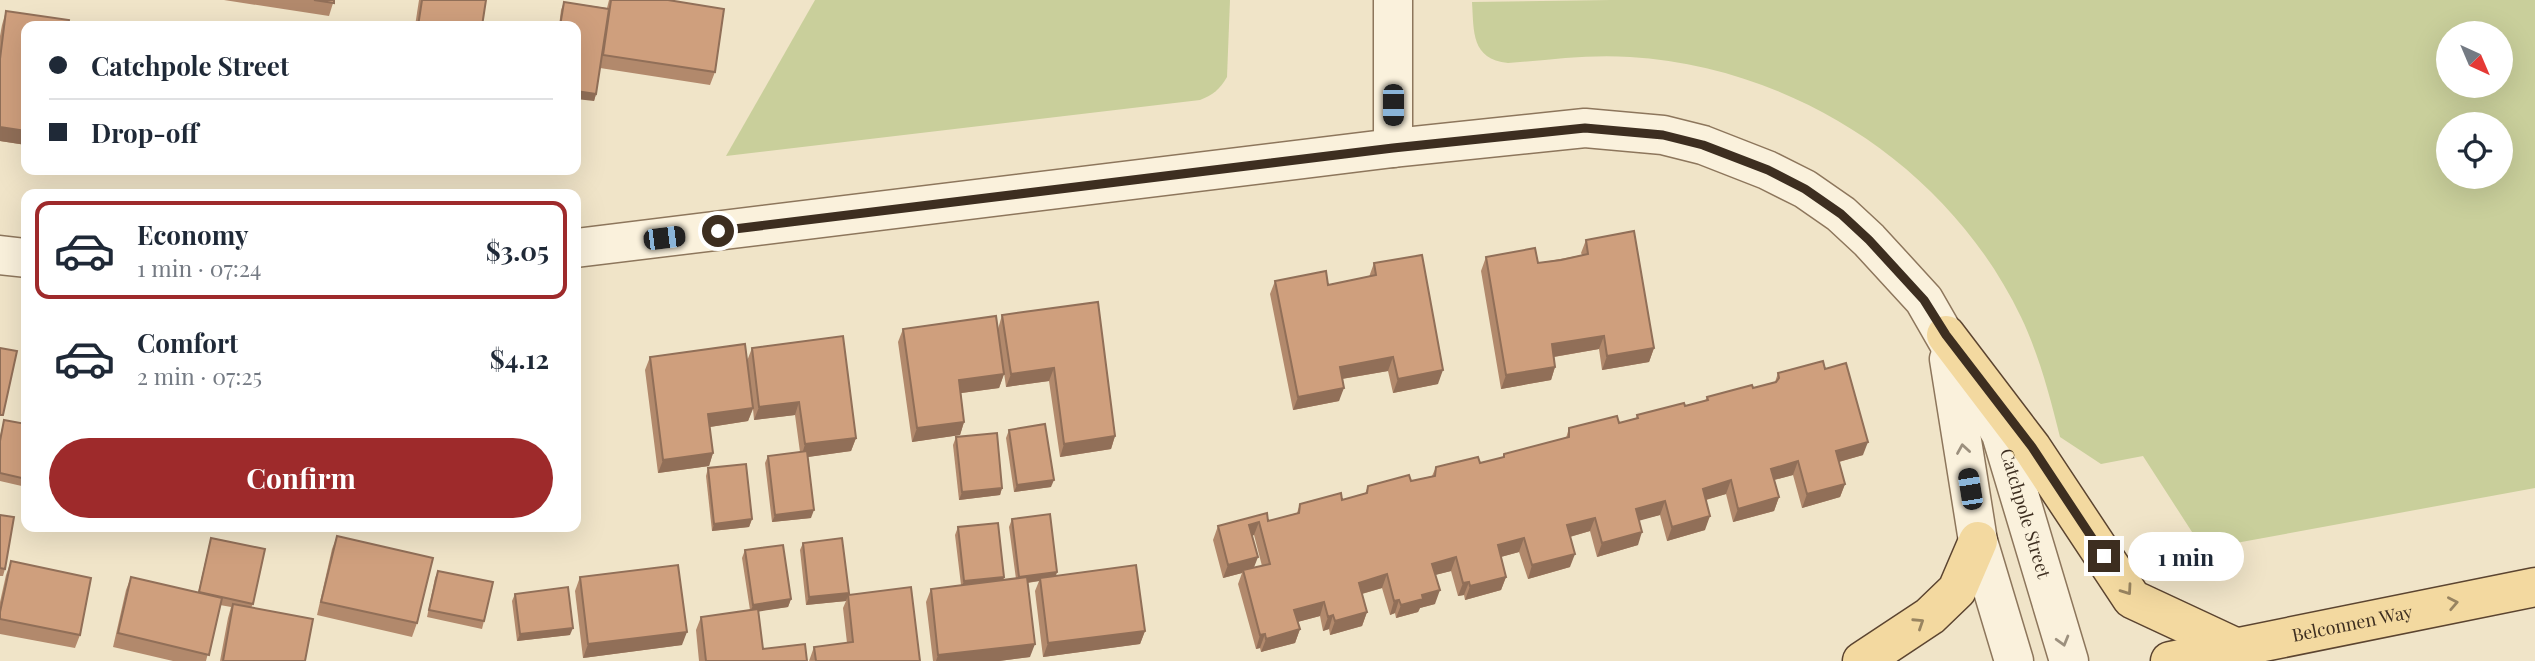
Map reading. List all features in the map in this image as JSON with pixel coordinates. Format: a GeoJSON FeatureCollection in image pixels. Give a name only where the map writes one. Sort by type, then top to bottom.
{"type":"FeatureCollection","features":[{"type":"Feature","properties":{"kind":"main road"},"geometry":{"type":"LineString","coordinates":[[1946,335],[2032,447],[2132,599],[2235,647]]}},
{"type":"Feature","properties":{"kind":"main road"},"geometry":{"type":"LineString","coordinates":[[1862,661],[1930,616],[1957,590],[1978,541]]}},
{"type":"Feature","properties":{"kind":"main road","name":"Belconnen Way"},"geometry":{"type":"LineString","coordinates":[[2170,661],[2535,587]]}},
{"type":"Feature","properties":{"kind":"street"},"geometry":{"type":"LineString","coordinates":[[1393,0],[1393,148]]}},
{"type":"Feature","properties":{"kind":"street","name":"Catchpole Street"},"geometry":{"type":"LineString","coordinates":[[581,247],[1393,148],[1585,128],[1663,135],[1703,145],[1768,170],[1805,189],[1841,214],[1924,300],[2001,434],[2069,661]]}},
{"type":"Feature","properties":{"kind":"street"},"geometry":{"type":"LineString","coordinates":[[0,255],[21,257]]}},
{"type":"Feature","properties":{"kind":"street","name":"Catchpole Street"},"geometry":{"type":"LineString","coordinates":[[1946,335],[1978,541],[2014,661]]}},
{"type":"Feature","properties":{"kind":"green space"},"geometry":{"type":"Polygon","coordinates":[[[815,0],[1230,0],[1227,77],[1216,91],[1200,100],[726,156],[815,0]]]}},
{"type":"Feature","properties":{"kind":"green space"},"geometry":{"type":"Polygon","coordinates":[[[2535,0],[2535,488],[2203,549],[2143,456],[2101,464],[2060,437],[2027,331],[1990,263],[1953,214],[1909,171],[1860,134],[1807,104],[1750,81],[1691,65],[1615,56],[1508,63],[1496,60],[1481,50],[1473,24],[1472,2],[2535,0]]]}},
{"type":"Feature","properties":{"kind":"building"},"geometry":{"type":"Polygon","coordinates":[[[422,0],[486,0],[483,21],[419,21],[422,0]]]}},
{"type":"Feature","properties":{"kind":"building"},"geometry":{"type":"Polygon","coordinates":[[[611,0],[668,0],[724,9],[715,72],[603,55],[611,0]]]}},
{"type":"Feature","properties":{"kind":"building"},"geometry":{"type":"Polygon","coordinates":[[[564,2],[609,9],[596,94],[581,92],[581,21],[561,21],[564,2]]]}},
{"type":"Feature","properties":{"kind":"building"},"geometry":{"type":"Polygon","coordinates":[[[6,11],[69,20],[21,21],[21,130],[0,127],[0,59],[6,11]]]}},
{"type":"Feature","properties":{"kind":"building"},"geometry":{"type":"Polygon","coordinates":[[[1634,231],[1654,348],[1607,356],[1604,336],[1552,344],[1555,367],[1506,375],[1486,257],[1535,248],[1538,263],[1561,260],[1588,254],[1586,240],[1634,231]]]}},
{"type":"Feature","properties":{"kind":"building"},"geometry":{"type":"Polygon","coordinates":[[[1422,255],[1443,370],[1398,379],[1393,357],[1340,367],[1344,388],[1298,397],[1275,281],[1326,271],[1328,285],[1376,275],[1374,263],[1422,255]]]}},
{"type":"Feature","properties":{"kind":"building"},"geometry":{"type":"Polygon","coordinates":[[[1098,302],[1115,436],[1064,444],[1054,368],[1011,374],[1002,315],[1098,302]]]}},
{"type":"Feature","properties":{"kind":"building"},"geometry":{"type":"Polygon","coordinates":[[[996,316],[1004,374],[959,380],[964,422],[917,428],[903,329],[996,316]]]}},
{"type":"Feature","properties":{"kind":"building"},"geometry":{"type":"Polygon","coordinates":[[[843,336],[856,438],[805,444],[799,402],[759,407],[752,348],[843,336]]]}},
{"type":"Feature","properties":{"kind":"building"},"geometry":{"type":"Polygon","coordinates":[[[745,344],[753,408],[708,414],[713,453],[663,460],[650,357],[745,344]]]}},
{"type":"Feature","properties":{"kind":"building"},"geometry":{"type":"Polygon","coordinates":[[[0,348],[17,351],[3,415],[0,415],[0,348]]]}},
{"type":"Feature","properties":{"kind":"building"},"geometry":{"type":"Polygon","coordinates":[[[1823,361],[1825,369],[1846,363],[1868,442],[1836,451],[1845,484],[1807,494],[1798,461],[1771,469],[1779,497],[1738,509],[1731,480],[1703,489],[1710,516],[1672,527],[1665,501],[1636,509],[1642,532],[1602,543],[1595,518],[1567,525],[1575,554],[1532,565],[1524,538],[1498,545],[1506,577],[1470,586],[1469,582],[1463,583],[1456,557],[1432,564],[1440,590],[1422,595],[1423,599],[1401,605],[1399,600],[1394,601],[1387,574],[1359,583],[1367,612],[1335,621],[1333,615],[1328,617],[1324,602],[1294,610],[1300,629],[1266,639],[1265,634],[1260,635],[1243,570],[1270,564],[1259,522],[1249,525],[1258,557],[1228,565],[1218,526],[1267,513],[1268,521],[1299,513],[1300,504],[1341,493],[1342,500],[1367,493],[1368,486],[1409,475],[1411,481],[1435,476],[1436,467],[1478,457],[1480,463],[1504,457],[1504,454],[1569,437],[1569,428],[1617,416],[1619,423],[1638,418],[1637,415],[1708,400],[1707,397],[1752,385],[1753,388],[1776,382],[1778,373],[1823,361]]]}},
{"type":"Feature","properties":{"kind":"building"},"geometry":{"type":"Polygon","coordinates":[[[4,420],[21,423],[21,478],[0,473],[0,441],[4,420]]]}},
{"type":"Feature","properties":{"kind":"building"},"geometry":{"type":"Polygon","coordinates":[[[1045,424],[1054,480],[1017,485],[1009,430],[1045,424]]]}},
{"type":"Feature","properties":{"kind":"building"},"geometry":{"type":"Polygon","coordinates":[[[997,433],[1002,488],[962,492],[956,437],[997,433]]]}},
{"type":"Feature","properties":{"kind":"building"},"geometry":{"type":"Polygon","coordinates":[[[807,451],[814,510],[775,515],[768,456],[807,451]]]}},
{"type":"Feature","properties":{"kind":"building"},"geometry":{"type":"Polygon","coordinates":[[[746,464],[752,519],[714,524],[708,468],[746,464]]]}},
{"type":"Feature","properties":{"kind":"building"},"geometry":{"type":"Polygon","coordinates":[[[1050,514],[1057,572],[1019,577],[1012,519],[1050,514]]]}},
{"type":"Feature","properties":{"kind":"building"},"geometry":{"type":"Polygon","coordinates":[[[0,515],[14,517],[5,569],[0,568],[0,515]]]}},
{"type":"Feature","properties":{"kind":"building"},"geometry":{"type":"Polygon","coordinates":[[[998,523],[1004,577],[964,581],[958,527],[998,523]]]}},
{"type":"Feature","properties":{"kind":"building"},"geometry":{"type":"Polygon","coordinates":[[[337,536],[433,558],[417,623],[321,602],[337,536]]]}},
{"type":"Feature","properties":{"kind":"building"},"geometry":{"type":"Polygon","coordinates":[[[211,538],[265,549],[253,604],[199,592],[211,538]]]}},
{"type":"Feature","properties":{"kind":"building"},"geometry":{"type":"Polygon","coordinates":[[[842,538],[849,593],[809,597],[803,543],[842,538]]]}},
{"type":"Feature","properties":{"kind":"building"},"geometry":{"type":"Polygon","coordinates":[[[783,545],[791,599],[753,605],[745,550],[783,545]]]}},
{"type":"Feature","properties":{"kind":"building"},"geometry":{"type":"Polygon","coordinates":[[[11,561],[91,578],[80,635],[0,619],[11,561]]]}},
{"type":"Feature","properties":{"kind":"building"},"geometry":{"type":"Polygon","coordinates":[[[678,565],[687,632],[588,644],[580,577],[678,565]]]}},
{"type":"Feature","properties":{"kind":"building"},"geometry":{"type":"Polygon","coordinates":[[[1136,565],[1145,631],[1048,643],[1040,578],[1136,565]]]}},
{"type":"Feature","properties":{"kind":"building"},"geometry":{"type":"Polygon","coordinates":[[[438,571],[493,582],[484,621],[429,610],[438,571]]]}},
{"type":"Feature","properties":{"kind":"building"},"geometry":{"type":"Polygon","coordinates":[[[131,577],[222,598],[209,655],[118,633],[131,577]]]}},
{"type":"Feature","properties":{"kind":"building"},"geometry":{"type":"Polygon","coordinates":[[[1027,577],[1035,644],[938,655],[931,589],[1027,577]]]}},
{"type":"Feature","properties":{"kind":"building"},"geometry":{"type":"Polygon","coordinates":[[[568,587],[573,628],[520,634],[515,594],[568,587]]]}},
{"type":"Feature","properties":{"kind":"building"},"geometry":{"type":"Polygon","coordinates":[[[911,587],[920,661],[816,661],[814,647],[853,642],[848,595],[911,587]]]}},
{"type":"Feature","properties":{"kind":"building"},"geometry":{"type":"Polygon","coordinates":[[[233,604],[313,619],[305,661],[223,661],[233,604]]]}},
{"type":"Feature","properties":{"kind":"building"},"geometry":{"type":"Polygon","coordinates":[[[758,609],[763,649],[805,644],[807,661],[706,661],[701,617],[758,609]]]}},
{"type":"Feature","properties":{"kind":"route"},"geometry":{"type":"LineString","coordinates":[[718,231],[1393,148],[1585,128],[1663,135],[1703,145],[1768,170],[1805,189],[1841,214],[1869,240],[1924,300],[1946,335],[2032,447],[2104,556]]}}]}
